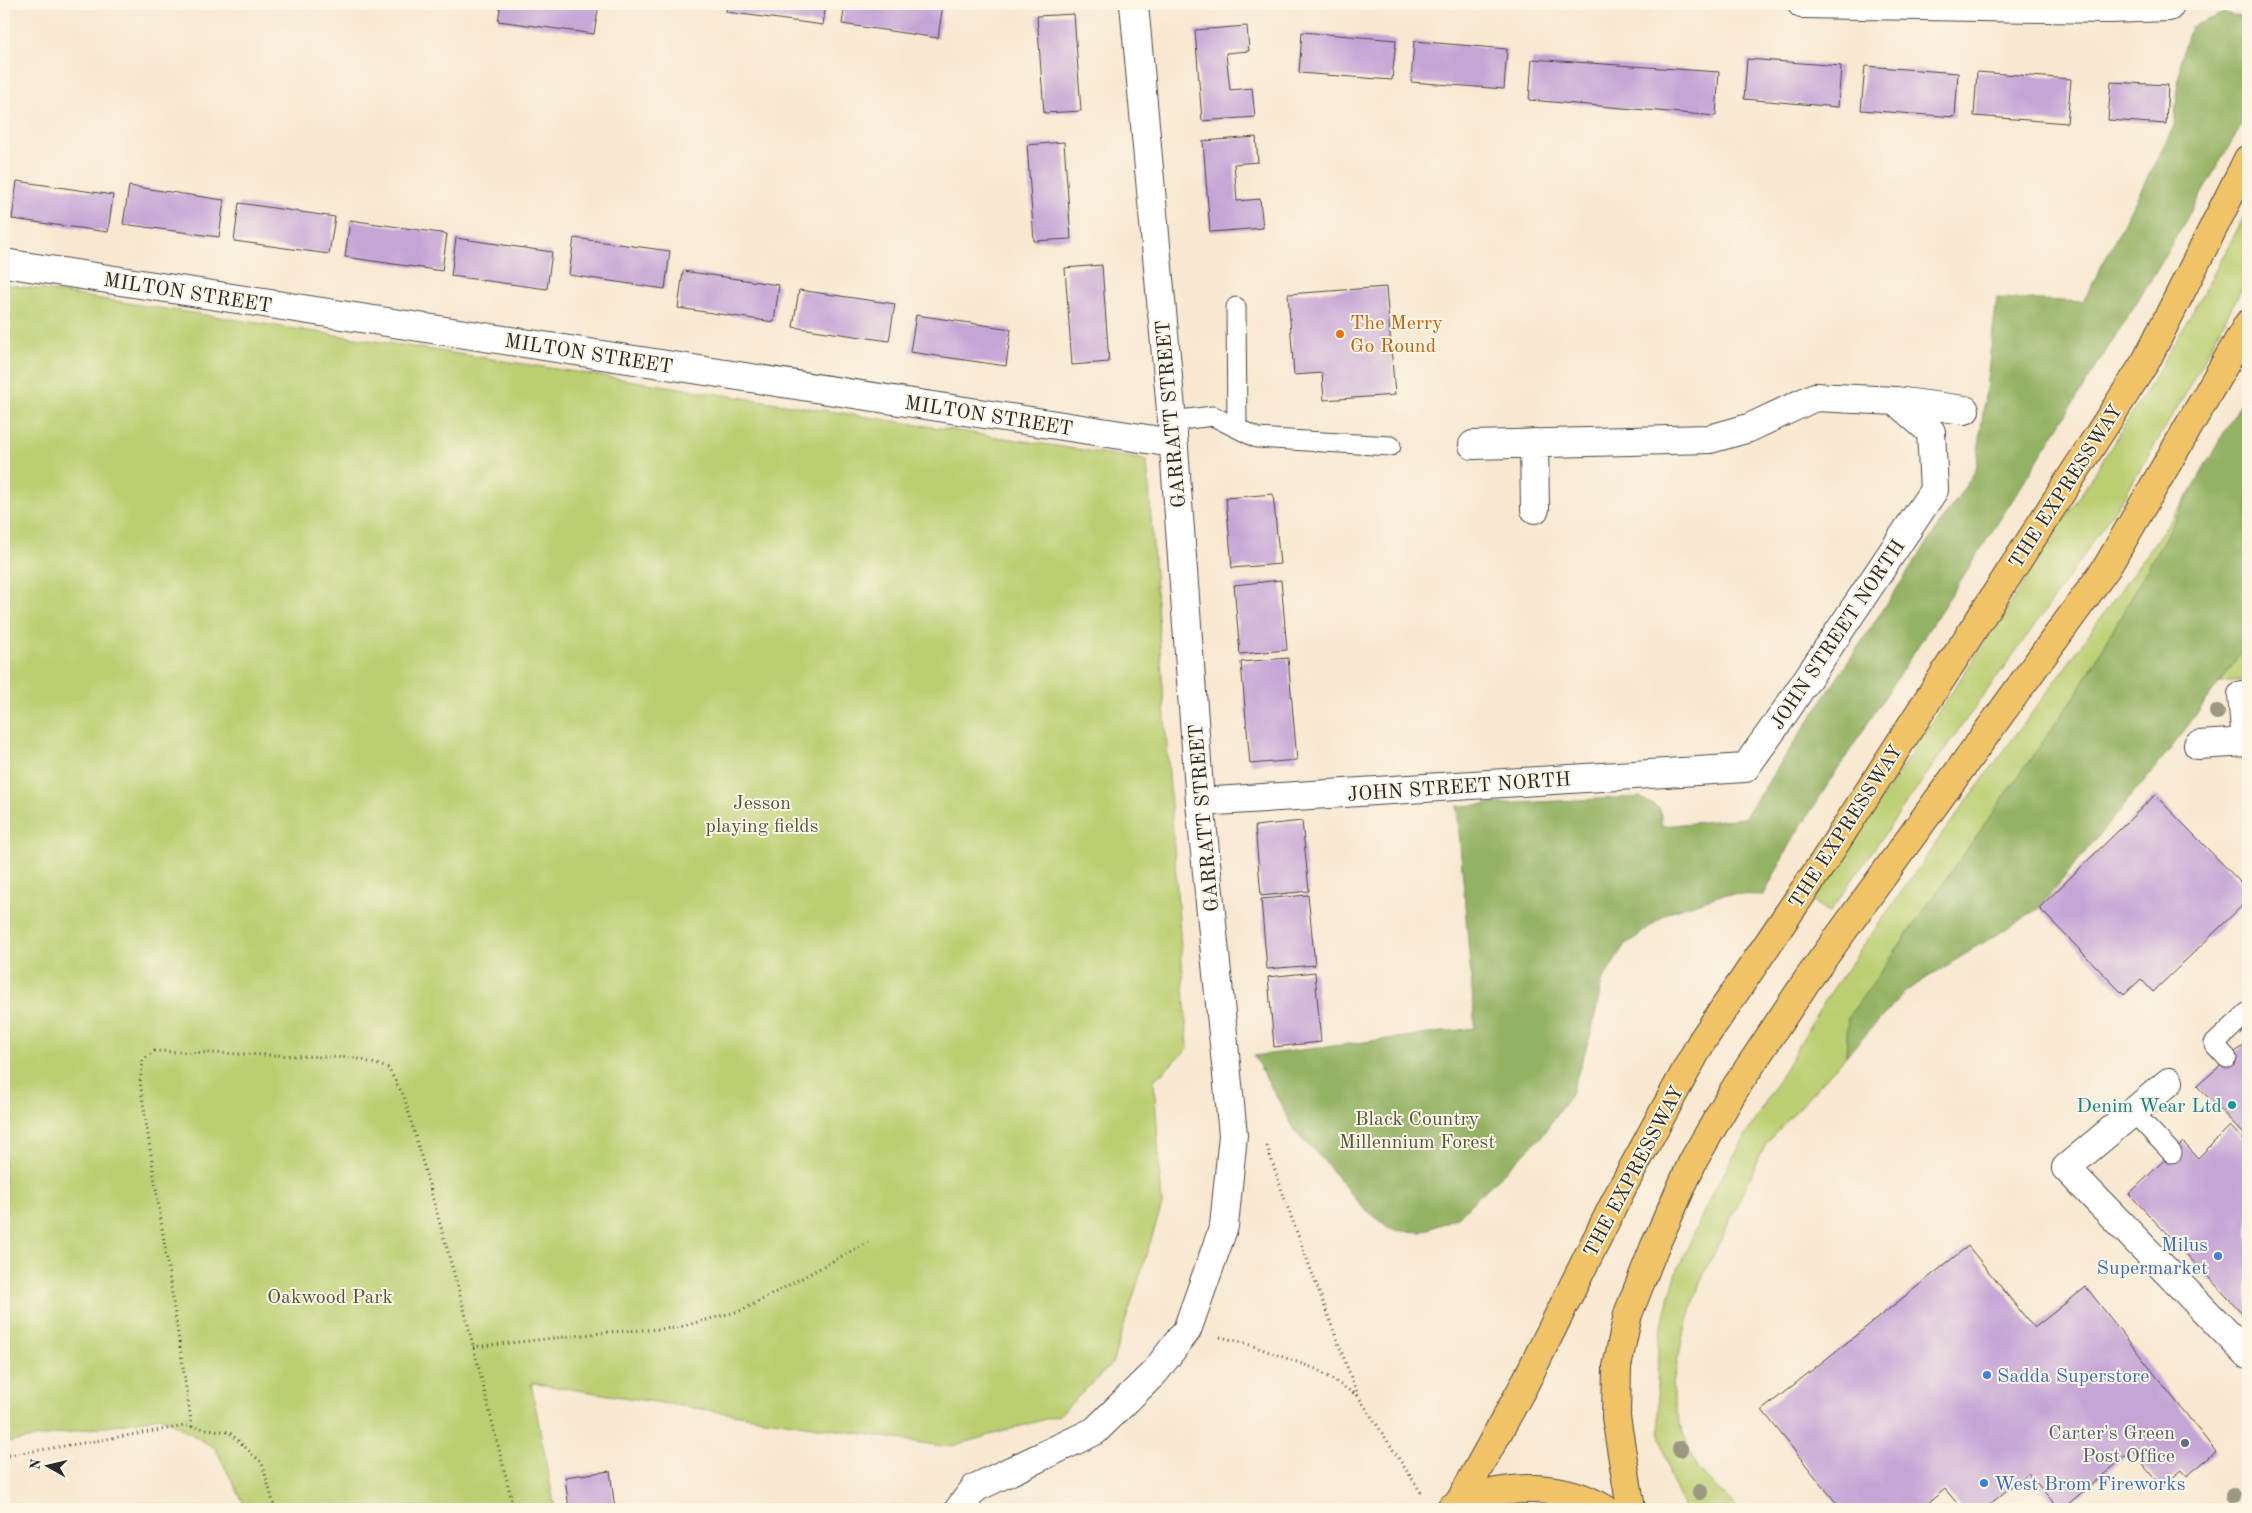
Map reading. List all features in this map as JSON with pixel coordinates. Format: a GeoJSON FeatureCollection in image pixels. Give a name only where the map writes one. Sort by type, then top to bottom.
{"type":"FeatureCollection","features":[{"type":"Feature","properties":{"kind":"highway","name":"THE EXPRESSWAY"},"geometry":{"type":"LineString","coordinates":[[1445,1506],[1523,1387],[1622,1188],[1702,1041],[1822,864],[2146,361],[2248,159]]}},
{"type":"Feature","properties":{"kind":"highway"},"geometry":{"type":"LineString","coordinates":[[1630,1509],[1616,1417],[1617,1367],[1628,1314],[1654,1248],[1693,1161],[1734,1090],[1808,980],[2107,567],[2248,324]]}},
{"type":"Feature","properties":{"kind":"highway"},"geometry":{"type":"LineString","coordinates":[[1445,1506],[1493,1492],[1548,1489],[1590,1500],[1604,1509]]}},
{"type":"Feature","properties":{"kind":"street","name":"GARRATT STREET"},"geometry":{"type":"LineString","coordinates":[[959,1509],[975,1488],[1096,1431],[1155,1372],[1187,1330],[1224,1226],[1233,1135],[1200,802],[1173,432],[1134,4]]}},
{"type":"Feature","properties":{"kind":"street"},"geometry":{"type":"LineString","coordinates":[[1802,4],[2169,7]]}},
{"type":"Feature","properties":{"kind":"street","name":"MILTON STREET"},"geometry":{"type":"LineString","coordinates":[[4,263],[1173,432]]}},
{"type":"Feature","properties":{"kind":"street"},"geometry":{"type":"LineString","coordinates":[[1473,445],[1710,439],[1749,428],[1815,397],[1896,401],[1965,410]]}},
{"type":"Feature","properties":{"kind":"street","name":"JOHN STREET NORTH"},"geometry":{"type":"LineString","coordinates":[[1200,802],[1745,768],[1781,718],[1934,490],[1931,432],[1896,401]]}},
{"type":"Feature","properties":{"kind":"street"},"geometry":{"type":"LineString","coordinates":[[1534,444],[1535,509]]}},
{"type":"Feature","properties":{"kind":"street"},"geometry":{"type":"LineString","coordinates":[[2198,745],[2247,742],[2242,695]]}},
{"type":"Feature","properties":{"kind":"street"},"geometry":{"type":"LineString","coordinates":[[2169,1082],[2066,1168],[2248,1355]]}},
{"type":"Feature","properties":{"kind":"lane"},"geometry":{"type":"LineString","coordinates":[[1236,307],[1237,428]]}},
{"type":"Feature","properties":{"kind":"lane"},"geometry":{"type":"LineString","coordinates":[[1173,432],[1213,416],[1257,438],[1391,446]]}},
{"type":"Feature","properties":{"kind":"lane"},"geometry":{"type":"LineString","coordinates":[[2227,1058],[2214,1044],[2248,1012]]}},
{"type":"Feature","properties":{"kind":"lane"},"geometry":{"type":"LineString","coordinates":[[2133,1112],[2172,1153]]}},
{"type":"Feature","properties":{"kind":"path"},"geometry":{"type":"LineString","coordinates":[[192,1427],[140,1082],[143,1060],[154,1051],[356,1058],[388,1068],[404,1096],[473,1347],[514,1509]]}},
{"type":"Feature","properties":{"kind":"path"},"geometry":{"type":"LineString","coordinates":[[1264,1138],[1286,1203],[1358,1396],[1445,1506]]}},
{"type":"Feature","properties":{"kind":"path"},"geometry":{"type":"LineString","coordinates":[[473,1347],[610,1332],[676,1328],[743,1310],[868,1242]]}},
{"type":"Feature","properties":{"kind":"path"},"geometry":{"type":"LineString","coordinates":[[1187,1330],[1242,1342],[1316,1369],[1358,1396]]}},
{"type":"Feature","properties":{"kind":"path"},"geometry":{"type":"LineString","coordinates":[[4,1456],[185,1426],[229,1432],[262,1463],[275,1509]]}},
{"type":"Feature","properties":{"kind":"green space","name":"Black Country Millennium Forest"},"geometry":{"type":"Polygon","coordinates":[[[2224,13],[2248,19],[2248,111],[2246,117],[2153,276],[2017,493],[1790,843],[1764,895],[1724,894],[1669,912],[1623,947],[1602,982],[1592,1030],[1571,1094],[1540,1138],[1456,1218],[1421,1232],[1392,1230],[1360,1205],[1325,1162],[1297,1134],[1254,1056],[1475,1028],[1457,806],[1640,797],[1660,809],[1662,826],[1744,818],[1976,470],[1997,298],[2083,302],[2174,126],[2181,57],[2191,27],[2224,13]]]}},
{"type":"Feature","properties":{"kind":"green space"},"geometry":{"type":"Polygon","coordinates":[[[2248,209],[2248,277],[2187,391],[2125,495],[2053,600],[1829,913],[1813,901],[2103,460],[2179,336],[2248,209]]]}},
{"type":"Feature","properties":{"kind":"green space","name":"Jesson playing fields"},"geometry":{"type":"Polygon","coordinates":[[[4,284],[1147,460],[1188,1049],[1154,1080],[1162,1205],[1112,1364],[1059,1415],[949,1447],[531,1383],[555,1509],[243,1509],[243,1502],[215,1448],[162,1417],[4,1443],[4,284]]]}},
{"type":"Feature","properties":{"kind":"green space"},"geometry":{"type":"Polygon","coordinates":[[[2248,390],[2248,644],[2172,747],[2039,908],[1906,991],[1846,1056],[1848,1018],[2078,692],[2248,390]]]}},
{"type":"Feature","properties":{"kind":"green space"},"geometry":{"type":"Polygon","coordinates":[[[2193,489],[2078,692],[1848,1018],[1846,1056],[1766,1144],[1700,1283],[1682,1340],[1672,1388],[1680,1425],[1697,1469],[1739,1509],[1685,1509],[1670,1476],[1660,1434],[1657,1387],[1658,1347],[1665,1311],[1678,1269],[1712,1193],[1826,999],[1938,840],[2054,683],[2193,489]]]}},
{"type":"Feature","properties":{"kind":"green space"},"geometry":{"type":"Polygon","coordinates":[[[2248,644],[2248,680],[2220,682],[2248,644]]]}},
{"type":"Feature","properties":{"kind":"building"},"geometry":{"type":"Polygon","coordinates":[[[501,4],[599,4],[594,34],[498,21],[501,4]]]}},
{"type":"Feature","properties":{"kind":"building"},"geometry":{"type":"Polygon","coordinates":[[[727,4],[826,4],[823,25],[726,12],[727,4]]]}},
{"type":"Feature","properties":{"kind":"building"},"geometry":{"type":"Polygon","coordinates":[[[845,4],[943,4],[938,38],[842,24],[845,4]]]}},
{"type":"Feature","properties":{"kind":"building"},"geometry":{"type":"Polygon","coordinates":[[[1074,14],[1081,111],[1044,113],[1037,16],[1074,14]]]}},
{"type":"Feature","properties":{"kind":"building"},"geometry":{"type":"Polygon","coordinates":[[[1247,26],[1249,51],[1226,53],[1230,90],[1252,88],[1255,117],[1202,121],[1195,30],[1247,26]]]}},
{"type":"Feature","properties":{"kind":"building"},"geometry":{"type":"Polygon","coordinates":[[[1302,32],[1396,40],[1392,80],[1299,73],[1302,32]]]}},
{"type":"Feature","properties":{"kind":"building"},"geometry":{"type":"Polygon","coordinates":[[[1414,41],[1507,49],[1504,89],[1411,82],[1414,41]]]}},
{"type":"Feature","properties":{"kind":"building"},"geometry":{"type":"Polygon","coordinates":[[[1532,59],[1719,72],[1716,116],[1529,100],[1532,59]]]}},
{"type":"Feature","properties":{"kind":"building"},"geometry":{"type":"Polygon","coordinates":[[[1747,59],[1841,66],[1838,107],[1744,99],[1747,59]]]}},
{"type":"Feature","properties":{"kind":"building"},"geometry":{"type":"Polygon","coordinates":[[[1865,66],[1958,73],[1955,117],[1861,110],[1865,66]]]}},
{"type":"Feature","properties":{"kind":"building"},"geometry":{"type":"Polygon","coordinates":[[[1977,72],[2071,79],[2067,123],[1974,116],[1977,72]]]}},
{"type":"Feature","properties":{"kind":"building"},"geometry":{"type":"Polygon","coordinates":[[[2111,82],[2168,85],[2166,124],[2108,120],[2111,82]]]}},
{"type":"Feature","properties":{"kind":"building"},"geometry":{"type":"Polygon","coordinates":[[[1256,137],[1258,162],[1234,164],[1237,201],[1260,199],[1263,228],[1210,232],[1203,141],[1256,137]]]}},
{"type":"Feature","properties":{"kind":"building"},"geometry":{"type":"Polygon","coordinates":[[[1064,142],[1071,239],[1034,241],[1027,145],[1064,142]]]}},
{"type":"Feature","properties":{"kind":"building"},"geometry":{"type":"Polygon","coordinates":[[[17,181],[113,195],[108,232],[12,219],[17,181]]]}},
{"type":"Feature","properties":{"kind":"building"},"geometry":{"type":"Polygon","coordinates":[[[129,186],[224,200],[219,237],[123,224],[129,186]]]}},
{"type":"Feature","properties":{"kind":"building"},"geometry":{"type":"Polygon","coordinates":[[[239,203],[335,217],[329,254],[234,241],[239,203]]]}},
{"type":"Feature","properties":{"kind":"building"},"geometry":{"type":"Polygon","coordinates":[[[350,220],[447,234],[442,271],[345,257],[350,220]]]}},
{"type":"Feature","properties":{"kind":"building"},"geometry":{"type":"Polygon","coordinates":[[[456,238],[552,252],[547,289],[451,276],[456,238]]]}},
{"type":"Feature","properties":{"kind":"building"},"geometry":{"type":"Polygon","coordinates":[[[574,238],[670,251],[665,289],[569,275],[574,238]]]}},
{"type":"Feature","properties":{"kind":"building"},"geometry":{"type":"Polygon","coordinates":[[[1102,265],[1109,362],[1072,365],[1065,268],[1102,265]]]}},
{"type":"Feature","properties":{"kind":"building"},"geometry":{"type":"Polygon","coordinates":[[[683,271],[779,285],[774,322],[678,308],[683,271]]]}},
{"type":"Feature","properties":{"kind":"building","name":"The Merry Go Round"},"geometry":{"type":"Polygon","coordinates":[[[1386,287],[1395,395],[1324,400],[1322,373],[1294,375],[1288,294],[1386,287]]]}},
{"type":"Feature","properties":{"kind":"building"},"geometry":{"type":"Polygon","coordinates":[[[799,290],[895,304],[889,341],[793,327],[799,290]]]}},
{"type":"Feature","properties":{"kind":"building"},"geometry":{"type":"Polygon","coordinates":[[[916,315],[1011,329],[1006,366],[910,352],[916,315]]]}},
{"type":"Feature","properties":{"kind":"building"},"geometry":{"type":"Polygon","coordinates":[[[1273,494],[1280,564],[1232,568],[1226,498],[1273,494]]]}},
{"type":"Feature","properties":{"kind":"building"},"geometry":{"type":"Polygon","coordinates":[[[1281,580],[1287,650],[1240,654],[1234,585],[1281,580]]]}},
{"type":"Feature","properties":{"kind":"building"},"geometry":{"type":"Polygon","coordinates":[[[1288,658],[1297,760],[1250,764],[1241,662],[1288,658]]]}},
{"type":"Feature","properties":{"kind":"building"},"geometry":{"type":"Polygon","coordinates":[[[2155,795],[2248,890],[2248,900],[2153,992],[2141,979],[2124,995],[2039,908],[2155,795]]]}},
{"type":"Feature","properties":{"kind":"building"},"geometry":{"type":"Polygon","coordinates":[[[1302,821],[1309,891],[1261,896],[1255,826],[1302,821]]]}},
{"type":"Feature","properties":{"kind":"building"},"geometry":{"type":"Polygon","coordinates":[[[1308,895],[1315,965],[1267,969],[1261,899],[1308,895]]]}},
{"type":"Feature","properties":{"kind":"building"},"geometry":{"type":"Polygon","coordinates":[[[1315,972],[1321,1042],[1274,1047],[1268,977],[1315,972]]]}},
{"type":"Feature","properties":{"kind":"building","name":"Denim Wear Ltd"},"geometry":{"type":"Polygon","coordinates":[[[2248,1041],[2248,1138],[2197,1086],[2248,1041]]]}},
{"type":"Feature","properties":{"kind":"building","name":"Milus Supermarket"},"geometry":{"type":"Polygon","coordinates":[[[2230,1126],[2248,1145],[2248,1319],[2129,1194],[2183,1142],[2198,1158],[2230,1126]]]}},
{"type":"Feature","properties":{"kind":"building"},"geometry":{"type":"Polygon","coordinates":[[[1968,1246],[2034,1328],[2086,1287],[2216,1452],[2187,1476],[2182,1470],[2161,1487],[2132,1451],[2062,1509],[2059,1509],[2028,1473],[1984,1509],[1962,1509],[1945,1489],[1921,1509],[1841,1509],[1762,1410],[1968,1246]]]}},
{"type":"Feature","properties":{"kind":"building"},"geometry":{"type":"Polygon","coordinates":[[[610,1471],[615,1509],[569,1509],[565,1477],[610,1471]]]}},
{"type":"Feature","properties":{"kind":"place","name":"The Merry Go Round"},"geometry":{"type":"Point","coordinates":[1340,334]}},
{"type":"Feature","properties":{"kind":"place","name":"Denim Wear Ltd"},"geometry":{"type":"Point","coordinates":[2232,1105]}},
{"type":"Feature","properties":{"kind":"place","name":"Milus Supermarket"},"geometry":{"type":"Point","coordinates":[2218,1256]}},
{"type":"Feature","properties":{"kind":"place","name":"Sadda Superstore"},"geometry":{"type":"Point","coordinates":[1987,1375]}},
{"type":"Feature","properties":{"kind":"place","name":"Carter's Green Post Office"},"geometry":{"type":"Point","coordinates":[2185,1443]}},
{"type":"Feature","properties":{"kind":"place","name":"West Brom Fireworks"},"geometry":{"type":"Point","coordinates":[1984,1483]}},
{"type":"Feature","properties":{"kind":"park label","name":"Oakwood Park"},"geometry":{"type":"Point","coordinates":[330,1296]}}]}
